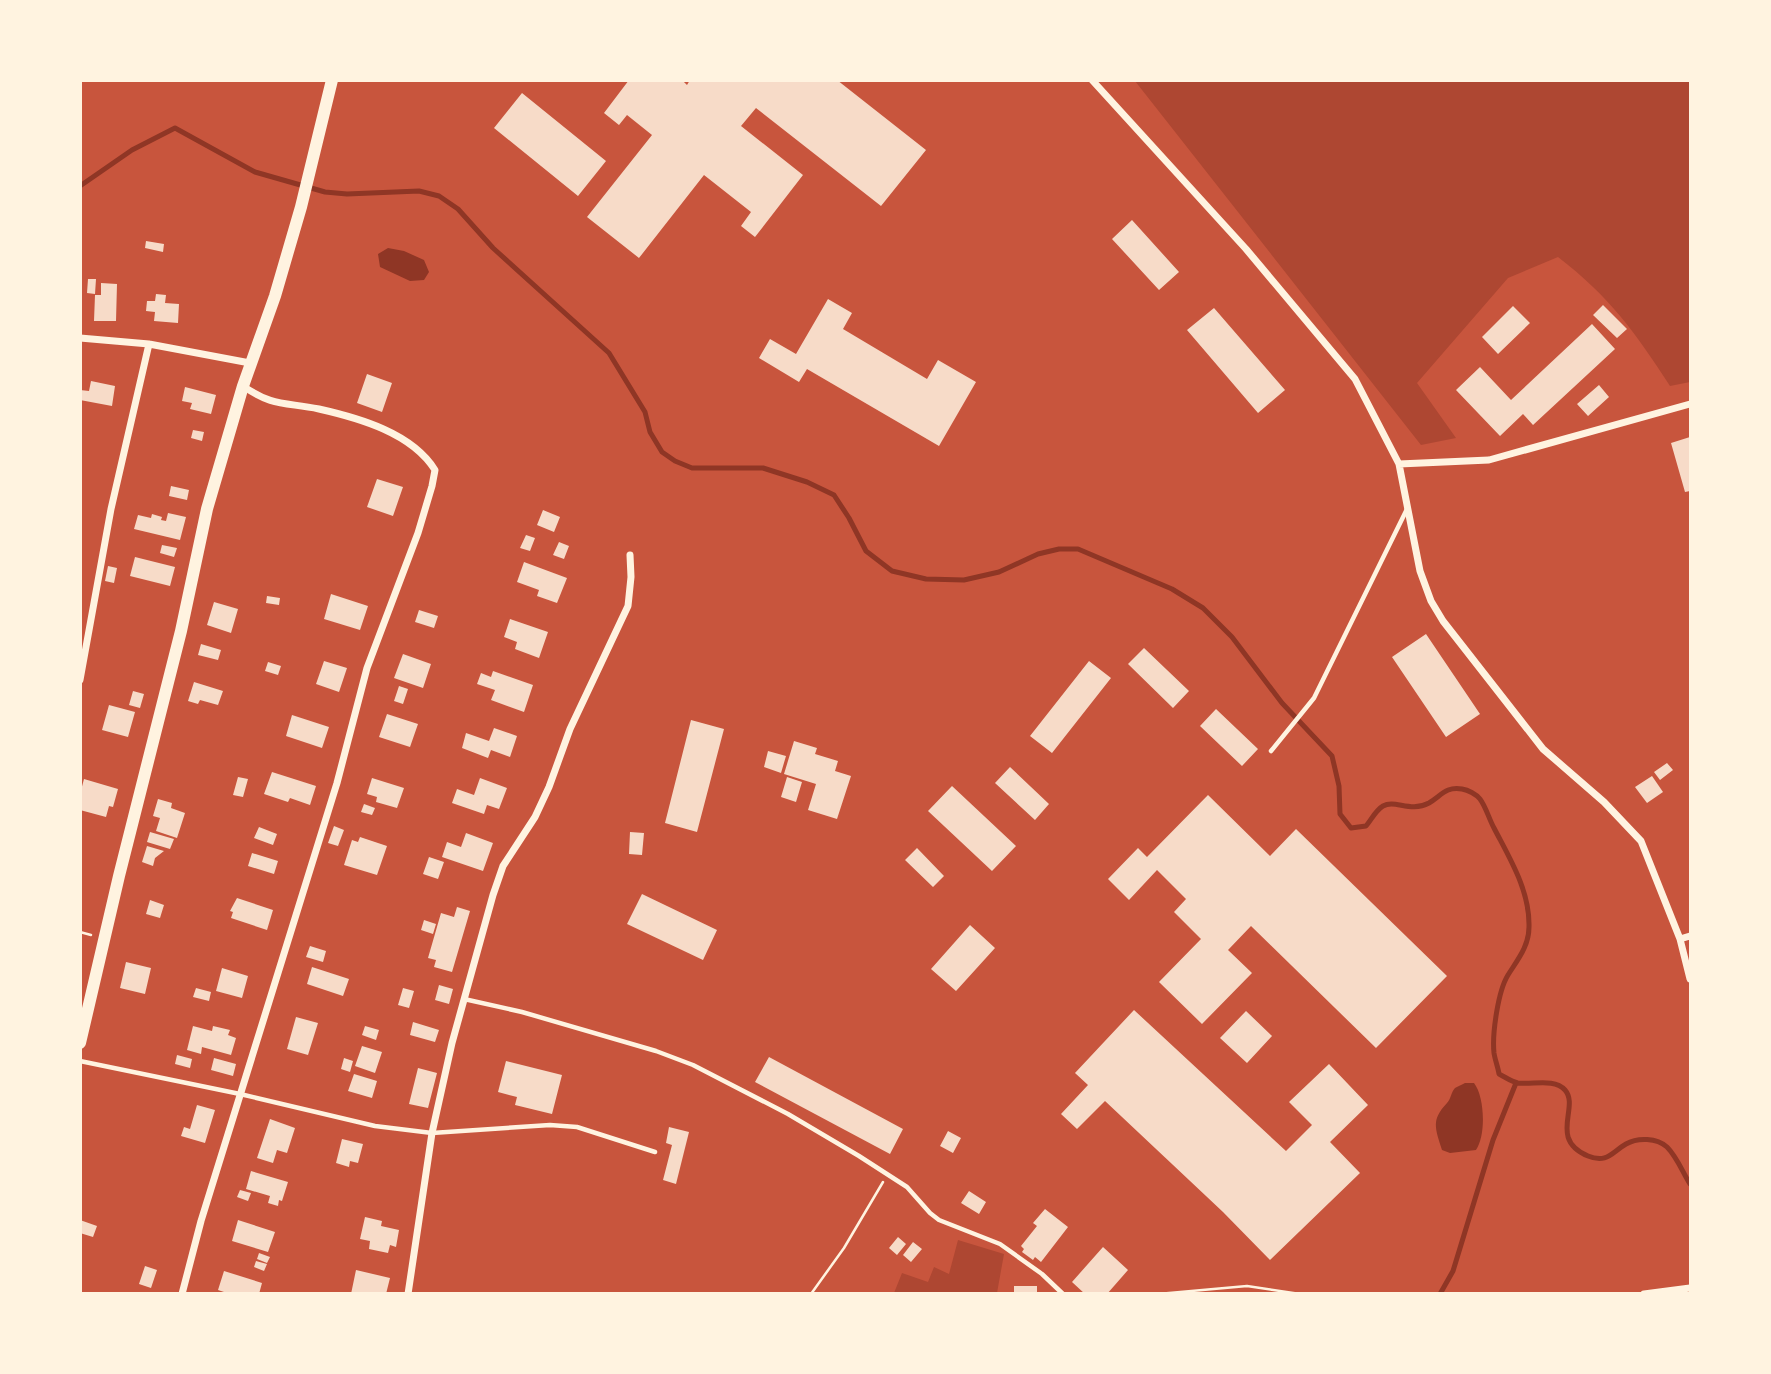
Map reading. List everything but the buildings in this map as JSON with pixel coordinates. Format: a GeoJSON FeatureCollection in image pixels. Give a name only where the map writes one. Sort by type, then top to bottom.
{"type":"FeatureCollection","features":[{"type":"Feature","properties":{"kind":"main road"},"geometry":{"type":"LineString","coordinates":[[80,1043],[181,631],[207,509],[250,363],[275,296],[301,207],[332,80]]}},
{"type":"Feature","properties":{"kind":"street"},"geometry":{"type":"LineString","coordinates":[[1092,80],[1246,249],[1355,379],[1399,464],[1420,571],[1431,601],[1543,749],[1604,802],[1641,841],[1680,939],[1690,979]]}},
{"type":"Feature","properties":{"kind":"street"},"geometry":{"type":"LineString","coordinates":[[80,338],[149,344],[250,363]]}},
{"type":"Feature","properties":{"kind":"street"},"geometry":{"type":"LineString","coordinates":[[80,680],[111,509],[149,344]]}},
{"type":"Feature","properties":{"kind":"street"},"geometry":{"type":"LineString","coordinates":[[182,1293],[240,1094],[337,783],[367,668],[418,533],[435,470],[417,448],[390,432],[338,414],[261,399],[243,386]]}},
{"type":"Feature","properties":{"kind":"street"},"geometry":{"type":"LineString","coordinates":[[1399,464],[1489,460],[1690,404]]}},
{"type":"Feature","properties":{"kind":"street"},"geometry":{"type":"LineString","coordinates":[[408,1293],[432,1133],[482,928],[503,866],[535,817],[570,729],[628,606],[630,555]]}},
{"type":"Feature","properties":{"kind":"street"},"geometry":{"type":"LineString","coordinates":[[1680,939],[1690,936]]}},
{"type":"Feature","properties":{"kind":"street"},"geometry":{"type":"LineString","coordinates":[[1644,1293],[1690,1288]]}},
{"type":"Feature","properties":{"kind":"lane"},"geometry":{"type":"LineString","coordinates":[[1271,751],[1314,698],[1408,508]]}},
{"type":"Feature","properties":{"kind":"lane"},"geometry":{"type":"LineString","coordinates":[[464,999],[522,1012],[656,1051],[693,1065],[788,1114],[887,1174],[907,1187],[939,1220],[1000,1244],[1042,1274],[1063,1293]]}},
{"type":"Feature","properties":{"kind":"lane"},"geometry":{"type":"LineString","coordinates":[[80,1061],[240,1094],[375,1126],[432,1133],[550,1125],[577,1127],[655,1152]]}},
{"type":"Feature","properties":{"kind":"path"},"geometry":{"type":"LineString","coordinates":[[811,1293],[844,1248],[887,1174]]}},
{"type":"Feature","properties":{"kind":"path"},"geometry":{"type":"LineString","coordinates":[[1158,1293],[1247,1286],[1300,1293]]}},
{"type":"Feature","properties":{"kind":"shaded area"},"geometry":{"type":"Polygon","coordinates":[[[1135,81],[1690,81],[1690,382],[1670,386],[1607,301],[1558,257],[1508,278],[1417,383],[1456,438],[1421,445],[1135,81]]]}},
{"type":"Feature","properties":{"kind":"shaded area"},"geometry":{"type":"Polygon","coordinates":[[[388,248],[404,251],[424,260],[429,272],[424,280],[410,281],[380,267],[378,254],[388,248]]]}},
{"type":"Feature","properties":{"kind":"shaded area"},"geometry":{"type":"Polygon","coordinates":[[[1474,1083],[1478,1089],[1483,1116],[1481,1136],[1476,1150],[1450,1153],[1442,1150],[1436,1130],[1438,1114],[1456,1087],[1474,1083]]]}},
{"type":"Feature","properties":{"kind":"shaded area"},"geometry":{"type":"Polygon","coordinates":[[[958,1240],[1004,1254],[997,1293],[894,1293],[902,1273],[928,1282],[934,1267],[949,1274],[958,1240]]]}},
{"type":"Feature","properties":{"kind":"waterway"},"geometry":{"type":"LineString","coordinates":[[80,186],[132,150],[175,128],[255,172],[325,192],[347,194],[419,191],[439,196],[458,209],[493,248],[609,353],[645,412],[650,432],[662,452],[675,461],[692,468],[763,468],[807,482],[834,495],[866,551],[892,571],[926,579],[964,580],[999,572],[1038,554],[1059,549],[1078,549],[1172,589],[1203,608],[1232,637],[1282,703],[1332,756],[1339,786],[1340,814],[1351,828],[1366,826],[1376,813],[1388,804],[1422,806],[1456,788],[1467,790],[1480,799],[1523,888],[1529,927],[1522,952],[1504,982],[1496,1013],[1494,1056],[1499,1074],[1516,1082],[1549,1083],[1565,1090],[1569,1097],[1567,1132],[1570,1141],[1576,1149],[1588,1156],[1605,1158],[1631,1142],[1653,1140],[1671,1151],[1690,1184]]}},
{"type":"Feature","properties":{"kind":"waterway"},"geometry":{"type":"LineString","coordinates":[[1440,1294],[1453,1271],[1493,1140],[1516,1083]]}}]}
